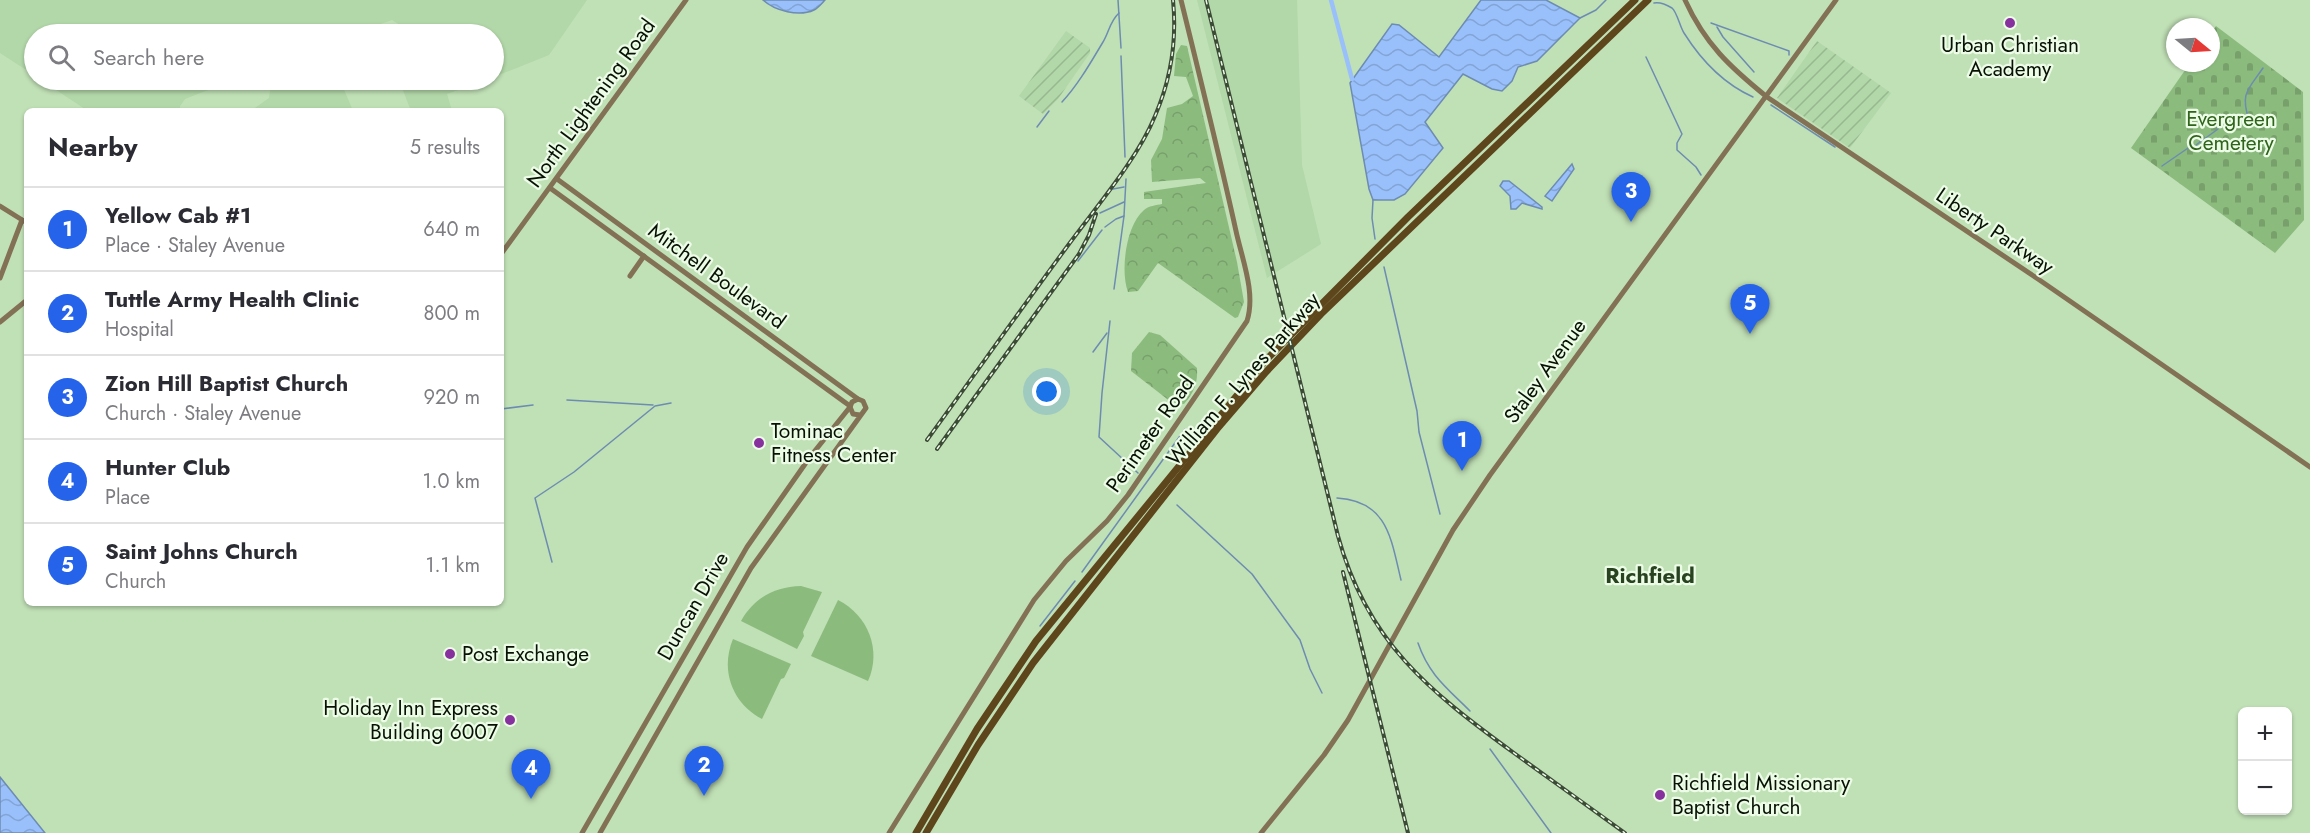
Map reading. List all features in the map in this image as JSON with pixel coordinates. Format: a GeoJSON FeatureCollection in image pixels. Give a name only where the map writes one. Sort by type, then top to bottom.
{"type":"FeatureCollection","features":[{"type":"Feature","properties":{"kind":"highway","name":"William F. Lynes Parkway"},"geometry":{"type":"LineString","coordinates":[[916,833],[977,729],[1036,641],[1266,360],[1320,304],[1635,0]]}},
{"type":"Feature","properties":{"kind":"highway","name":"William F. Lynes Parkway"},"geometry":{"type":"LineString","coordinates":[[926,833],[978,745],[1033,663],[1182,472],[1266,372],[1321,314],[1648,0]]}},
{"type":"Feature","properties":{"kind":"street","name":"North Lightening Road"},"geometry":{"type":"LineString","coordinates":[[504,250],[686,0]]}},
{"type":"Feature","properties":{"kind":"street","name":"Perimeter Road"},"geometry":{"type":"LineString","coordinates":[[889,833],[1034,600],[1066,561],[1107,521],[1128,495],[1247,321],[1250,309],[1248,288],[1227,188],[1181,0]]}},
{"type":"Feature","properties":{"kind":"street","name":"Liberty Parkway"},"geometry":{"type":"LineString","coordinates":[[1685,0],[1701,31],[1719,55],[1767,97],[2038,279],[2310,467]]}},
{"type":"Feature","properties":{"kind":"street","name":"Staley Avenue"},"geometry":{"type":"LineString","coordinates":[[1261,833],[1324,755],[1356,704],[1454,530],[1490,475],[1836,0]]}},
{"type":"Feature","properties":{"kind":"street","name":"Mitchell Boulevard"},"geometry":{"type":"LineString","coordinates":[[557,179],[858,399]]}},
{"type":"Feature","properties":{"kind":"street","name":"Mitchell Boulevard"},"geometry":{"type":"LineString","coordinates":[[550,188],[850,407]]}},
{"type":"Feature","properties":{"kind":"street"},"geometry":{"type":"LineString","coordinates":[[585,213],[591,205]]}},
{"type":"Feature","properties":{"kind":"street"},"geometry":{"type":"LineString","coordinates":[[0,206],[24,221]]}},
{"type":"Feature","properties":{"kind":"street"},"geometry":{"type":"LineString","coordinates":[[0,278],[24,224]]}},
{"type":"Feature","properties":{"kind":"street"},"geometry":{"type":"LineString","coordinates":[[630,276],[644,256]]}},
{"type":"Feature","properties":{"kind":"street"},"geometry":{"type":"LineString","coordinates":[[0,322],[24,302]]}},
{"type":"Feature","properties":{"kind":"street"},"geometry":{"type":"LineString","coordinates":[[858,399],[866,406],[860,415],[853,414],[850,407],[852,402],[858,399]]}},
{"type":"Feature","properties":{"kind":"street"},"geometry":{"type":"LineString","coordinates":[[841,417],[842,400]]}},
{"type":"Feature","properties":{"kind":"street","name":"Duncan Drive"},"geometry":{"type":"LineString","coordinates":[[582,833],[718,595],[758,530],[850,407]]}},
{"type":"Feature","properties":{"kind":"street","name":"Duncan Drive"},"geometry":{"type":"LineString","coordinates":[[600,833],[724,613],[779,527],[860,415]]}},
{"type":"Feature","properties":{"kind":"street"},"geometry":{"type":"LineString","coordinates":[[767,518],[779,527]]}},
{"type":"Feature","properties":{"kind":"street"},"geometry":{"type":"LineString","coordinates":[[758,530],[771,539]]}},
{"type":"Feature","properties":{"kind":"shaded area"},"geometry":{"type":"Polygon","coordinates":[[[0,0],[587,0],[549,55],[504,73],[504,24],[398,24],[392,20],[381,24],[24,24],[24,69],[0,53],[0,0]]]}},
{"type":"Feature","properties":{"kind":"shaded area"},"geometry":{"type":"Polygon","coordinates":[[[1197,0],[1297,0],[1302,165],[1321,244],[1267,278],[1197,0]]]}},
{"type":"Feature","properties":{"kind":"shaded area"},"geometry":{"type":"Polygon","coordinates":[[[1066,31],[1090,48],[1090,53],[1058,99],[1043,114],[1019,96],[1066,31]]]}},
{"type":"Feature","properties":{"kind":"shaded area"},"geometry":{"type":"Polygon","coordinates":[[[1817,41],[1891,93],[1850,148],[1777,98],[1817,41]]]}},
{"type":"Feature","properties":{"kind":"shaded area"},"geometry":{"type":"Polygon","coordinates":[[[56,90],[208,90],[185,99],[180,108],[83,108],[56,90]]]}},
{"type":"Feature","properties":{"kind":"shaded area"},"geometry":{"type":"Polygon","coordinates":[[[270,90],[344,90],[352,108],[255,108],[269,98],[270,90]]]}},
{"type":"Feature","properties":{"kind":"shaded area"},"geometry":{"type":"Polygon","coordinates":[[[403,90],[458,90],[447,94],[451,108],[410,108],[403,90]]]}},
{"type":"Feature","properties":{"kind":"green space","name":"Evergreen Cemetery"},"geometry":{"type":"Polygon","coordinates":[[[2220,29],[2303,92],[2304,220],[2275,253],[2131,148],[2184,72],[2220,72],[2220,29]]]}},
{"type":"Feature","properties":{"kind":"green space"},"geometry":{"type":"Polygon","coordinates":[[[1181,45],[1187,46],[1237,262],[1244,302],[1238,317],[1235,318],[1158,263],[1138,291],[1128,292],[1126,283],[1126,249],[1133,226],[1146,209],[1162,204],[1162,199],[1144,199],[1144,192],[1206,183],[1200,178],[1152,182],[1151,160],[1162,139],[1167,108],[1182,104],[1193,96],[1186,77],[1174,76],[1176,54],[1181,45]]]}},
{"type":"Feature","properties":{"kind":"green space"},"geometry":{"type":"Polygon","coordinates":[[[1149,332],[1160,335],[1197,368],[1195,387],[1184,404],[1171,402],[1131,371],[1132,353],[1149,332]]]}},
{"type":"Feature","properties":{"kind":"green space"},"geometry":{"type":"Polygon","coordinates":[[[801,586],[822,592],[797,649],[741,621],[752,606],[766,595],[774,591],[801,586]]]}},
{"type":"Feature","properties":{"kind":"green space"},"geometry":{"type":"Polygon","coordinates":[[[838,600],[857,615],[870,634],[873,657],[868,681],[811,656],[838,600]]]}},
{"type":"Feature","properties":{"kind":"green space"},"geometry":{"type":"Polygon","coordinates":[[[733,639],[791,664],[784,678],[781,679],[762,719],[743,704],[731,685],[728,662],[733,639]]]}},
{"type":"Feature","properties":{"kind":"water"},"geometry":{"type":"Polygon","coordinates":[[[763,0],[825,0],[814,10],[794,13],[780,10],[763,0]]]}},
{"type":"Feature","properties":{"kind":"water"},"geometry":{"type":"Polygon","coordinates":[[[1481,0],[1546,0],[1580,18],[1537,61],[1518,67],[1512,81],[1502,91],[1492,89],[1463,74],[1425,122],[1443,148],[1405,194],[1394,200],[1373,200],[1369,189],[1350,83],[1392,24],[1399,25],[1439,57],[1481,0]]]}},
{"type":"Feature","properties":{"kind":"water"},"geometry":{"type":"Polygon","coordinates":[[[1572,164],[1574,169],[1552,201],[1545,196],[1572,164]]]}},
{"type":"Feature","properties":{"kind":"water"},"geometry":{"type":"Polygon","coordinates":[[[1503,181],[1509,181],[1542,209],[1522,203],[1516,209],[1511,209],[1510,196],[1500,186],[1503,181]]]}},
{"type":"Feature","properties":{"kind":"water"},"geometry":{"type":"Polygon","coordinates":[[[0,777],[45,833],[0,833],[0,777]]]}},
{"type":"Feature","properties":{"kind":"waterway"},"geometry":{"type":"LineString","coordinates":[[1118,0],[1121,48]]}},
{"type":"Feature","properties":{"kind":"waterway"},"geometry":{"type":"LineString","coordinates":[[1331,0],[1352,79]]}},
{"type":"Feature","properties":{"kind":"waterway"},"geometry":{"type":"LineString","coordinates":[[1580,18],[1596,10],[1606,0]]}},
{"type":"Feature","properties":{"kind":"waterway"},"geometry":{"type":"LineString","coordinates":[[1654,3],[1672,8],[1684,33],[1706,62],[1732,85],[1753,97]]}},
{"type":"Feature","properties":{"kind":"waterway"},"geometry":{"type":"LineString","coordinates":[[1062,102],[1084,73],[1119,13]]}},
{"type":"Feature","properties":{"kind":"waterway"},"geometry":{"type":"LineString","coordinates":[[1711,23],[1789,51],[1789,55]]}},
{"type":"Feature","properties":{"kind":"waterway"},"geometry":{"type":"LineString","coordinates":[[1717,27],[1754,72]]}},
{"type":"Feature","properties":{"kind":"waterway"},"geometry":{"type":"LineString","coordinates":[[1121,56],[1125,157]]}},
{"type":"Feature","properties":{"kind":"waterway"},"geometry":{"type":"LineString","coordinates":[[1646,57],[1682,134],[1677,143],[1677,150],[1696,167],[1701,175]]}},
{"type":"Feature","properties":{"kind":"waterway"},"geometry":{"type":"LineString","coordinates":[[2224,126],[2249,120],[2245,104],[2247,92],[2263,68]]}},
{"type":"Feature","properties":{"kind":"waterway"},"geometry":{"type":"LineString","coordinates":[[1771,105],[1835,147]]}},
{"type":"Feature","properties":{"kind":"waterway"},"geometry":{"type":"LineString","coordinates":[[1037,127],[1049,111]]}},
{"type":"Feature","properties":{"kind":"waterway"},"geometry":{"type":"LineString","coordinates":[[2196,145],[2218,129]]}},
{"type":"Feature","properties":{"kind":"waterway"},"geometry":{"type":"LineString","coordinates":[[2162,166],[2191,146]]}},
{"type":"Feature","properties":{"kind":"waterway"},"geometry":{"type":"LineString","coordinates":[[1114,289],[1124,216],[1126,179]]}},
{"type":"Feature","properties":{"kind":"waterway"},"geometry":{"type":"LineString","coordinates":[[1113,189],[1124,187]]}},
{"type":"Feature","properties":{"kind":"waterway"},"geometry":{"type":"LineString","coordinates":[[1373,200],[1372,218],[1375,239]]}},
{"type":"Feature","properties":{"kind":"waterway"},"geometry":{"type":"LineString","coordinates":[[1100,213],[1124,202]]}},
{"type":"Feature","properties":{"kind":"waterway"},"geometry":{"type":"LineString","coordinates":[[1105,227],[1124,216]]}},
{"type":"Feature","properties":{"kind":"waterway"},"geometry":{"type":"LineString","coordinates":[[1078,261],[1102,230]]}},
{"type":"Feature","properties":{"kind":"waterway"},"geometry":{"type":"LineString","coordinates":[[1384,267],[1417,411],[1419,432],[1440,514]]}},
{"type":"Feature","properties":{"kind":"waterway"},"geometry":{"type":"LineString","coordinates":[[1110,321],[1099,437],[1138,473]]}},
{"type":"Feature","properties":{"kind":"waterway"},"geometry":{"type":"LineString","coordinates":[[1093,352],[1107,333]]}},
{"type":"Feature","properties":{"kind":"waterway"},"geometry":{"type":"LineString","coordinates":[[567,400],[653,405]]}},
{"type":"Feature","properties":{"kind":"waterway"},"geometry":{"type":"LineString","coordinates":[[552,562],[535,498],[574,472],[655,406],[671,403]]}},
{"type":"Feature","properties":{"kind":"waterway"},"geometry":{"type":"LineString","coordinates":[[504,409],[533,405]]}},
{"type":"Feature","properties":{"kind":"waterway"},"geometry":{"type":"LineString","coordinates":[[1082,572],[1185,429]]}},
{"type":"Feature","properties":{"kind":"waterway"},"geometry":{"type":"LineString","coordinates":[[1337,498],[1367,506],[1377,514],[1390,537],[1401,580]]}},
{"type":"Feature","properties":{"kind":"waterway"},"geometry":{"type":"LineString","coordinates":[[1177,505],[1252,574],[1300,640],[1310,669],[1322,693]]}},
{"type":"Feature","properties":{"kind":"waterway"},"geometry":{"type":"LineString","coordinates":[[1040,626],[1075,581]]}},
{"type":"Feature","properties":{"kind":"waterway"},"geometry":{"type":"LineString","coordinates":[[1418,643],[1433,673],[1470,711]]}},
{"type":"Feature","properties":{"kind":"waterway"},"geometry":{"type":"LineString","coordinates":[[1490,749],[1551,833]]}},
{"type":"Feature","properties":{"kind":"railway"},"geometry":{"type":"LineString","coordinates":[[927,440],[1116,182],[1148,132],[1161,102],[1172,59],[1173,0]]}},
{"type":"Feature","properties":{"kind":"railway"},"geometry":{"type":"LineString","coordinates":[[1206,0],[1338,536],[1350,573],[1366,606],[1384,635],[1405,661],[1455,708],[1625,833]]}},
{"type":"Feature","properties":{"kind":"railway"},"geometry":{"type":"LineString","coordinates":[[937,449],[1079,254],[1096,214]]}},
{"type":"Feature","properties":{"kind":"railway"},"geometry":{"type":"LineString","coordinates":[[1343,572],[1408,833]]}},
{"type":"Feature","properties":{"kind":"place","name":"Urban Christian Academy"},"geometry":{"type":"Point","coordinates":[2010,23]}},
{"type":"Feature","properties":{"kind":"place","name":"Zion Hill Baptist Church"},"geometry":{"type":"Point","coordinates":[1631,222]}},
{"type":"Feature","properties":{"kind":"place","name":"Saint Johns Church"},"geometry":{"type":"Point","coordinates":[1750,334]}},
{"type":"Feature","properties":{"kind":"place","name":"Tominac Fitness Center"},"geometry":{"type":"Point","coordinates":[759,443]}},
{"type":"Feature","properties":{"kind":"place","name":"Yellow Cab #1"},"geometry":{"type":"Point","coordinates":[1462,471]}},
{"type":"Feature","properties":{"kind":"place","name":"Post Exchange"},"geometry":{"type":"Point","coordinates":[450,654]}},
{"type":"Feature","properties":{"kind":"place","name":"Holiday Inn Express Building 6007"},"geometry":{"type":"Point","coordinates":[510,720]}},
{"type":"Feature","properties":{"kind":"place","name":"Richfield Missionary Baptist Church"},"geometry":{"type":"Point","coordinates":[1660,795]}},
{"type":"Feature","properties":{"kind":"place","name":"Tuttle Army Health Clinic"},"geometry":{"type":"Point","coordinates":[704,796]}},
{"type":"Feature","properties":{"kind":"place","name":"Hunter Club"},"geometry":{"type":"Point","coordinates":[531,799]}},
{"type":"Feature","properties":{"kind":"district","name":"Richfield"},"geometry":{"type":"Point","coordinates":[1650,575]}}]}
